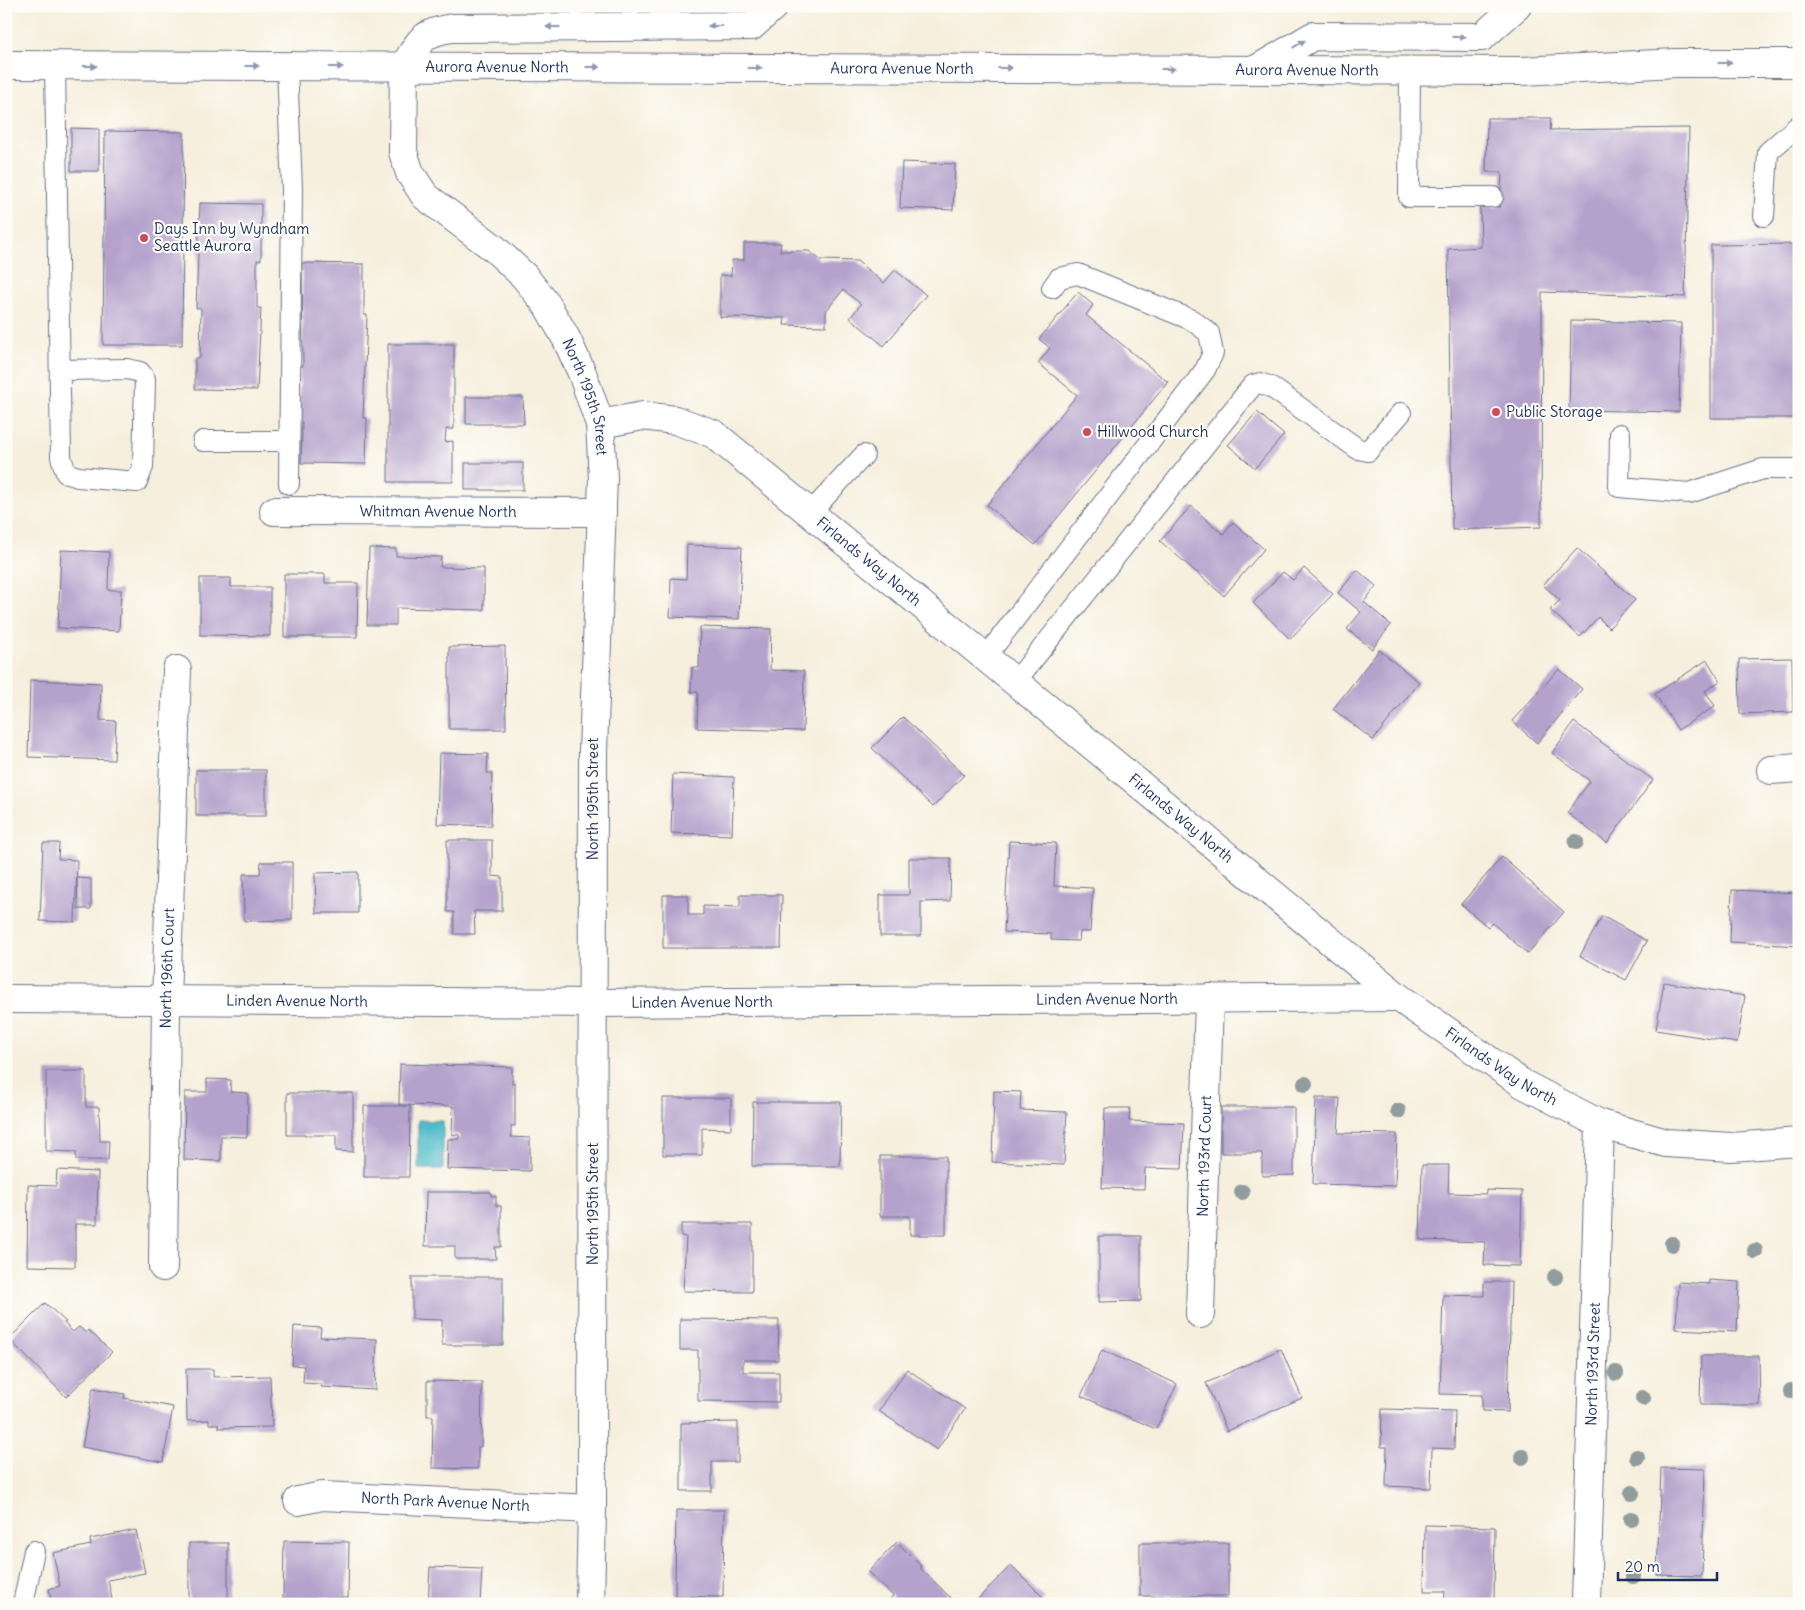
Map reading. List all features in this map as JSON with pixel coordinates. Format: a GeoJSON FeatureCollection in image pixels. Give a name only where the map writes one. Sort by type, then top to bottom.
{"type":"FeatureCollection","features":[{"type":"Feature","properties":{"kind":"main road"},"geometry":{"type":"LineString","coordinates":[[404,67],[423,36],[444,29],[752,26],[774,6]]}},
{"type":"Feature","properties":{"kind":"main road"},"geometry":{"type":"LineString","coordinates":[[1257,69],[1312,36],[1482,37],[1517,6]]}},
{"type":"Feature","properties":{"kind":"main road","name":"Aurora Avenue North"},"geometry":{"type":"LineString","coordinates":[[6,65],[1522,71],[1676,63],[1799,63]]}},
{"type":"Feature","properties":{"kind":"main road","name":"North 195th Street"},"geometry":{"type":"LineString","coordinates":[[404,67],[403,152],[410,173],[425,196],[495,249],[524,276],[547,305],[566,338],[582,373],[600,424],[602,512],[593,752],[594,1002],[590,1604]]}},
{"type":"Feature","properties":{"kind":"main road","name":"Firlands Way North"},"geometry":{"type":"LineString","coordinates":[[600,424],[643,416],[674,420],[714,434],[1398,997],[1523,1084],[1600,1124],[1666,1143],[1731,1147],[1799,1142]]}},
{"type":"Feature","properties":{"kind":"main road","name":"Whitman Avenue North"},"geometry":{"type":"LineString","coordinates":[[274,512],[602,512]]}},
{"type":"Feature","properties":{"kind":"main road","name":"North 196th Court"},"geometry":{"type":"LineString","coordinates":[[163,1267],[166,1001],[177,670]]}},
{"type":"Feature","properties":{"kind":"main road"},"geometry":{"type":"LineString","coordinates":[[1771,770],[1799,768]]}},
{"type":"Feature","properties":{"kind":"main road","name":"Linden Avenue North"},"geometry":{"type":"LineString","coordinates":[[6,999],[594,1002],[1398,997]]}},
{"type":"Feature","properties":{"kind":"main road","name":"North 193rd Court"},"geometry":{"type":"LineString","coordinates":[[1200,1314],[1209,998]]}},
{"type":"Feature","properties":{"kind":"main road","name":"North 193rd Street"},"geometry":{"type":"LineString","coordinates":[[1586,1604],[1600,1124]]}},
{"type":"Feature","properties":{"kind":"main road","name":"North Park Avenue North"},"geometry":{"type":"LineString","coordinates":[[298,1501],[322,1496],[592,1510]]}},
{"type":"Feature","properties":{"kind":"lane"},"geometry":{"type":"LineString","coordinates":[[55,65],[61,457],[66,473],[78,477],[137,482],[144,467],[145,379],[140,372],[127,369],[60,370]]}},
{"type":"Feature","properties":{"kind":"lane"},"geometry":{"type":"LineString","coordinates":[[287,66],[292,181],[289,484]]}},
{"type":"Feature","properties":{"kind":"lane"},"geometry":{"type":"LineString","coordinates":[[1410,70],[1408,197],[1493,197]]}},
{"type":"Feature","properties":{"kind":"lane"},"geometry":{"type":"LineString","coordinates":[[1764,216],[1768,152],[1799,125]]}},
{"type":"Feature","properties":{"kind":"lane"},"geometry":{"type":"LineString","coordinates":[[986,658],[1205,370],[1213,353],[1209,333],[1192,320],[1078,274],[1059,278],[1052,288]]}},
{"type":"Feature","properties":{"kind":"lane"},"geometry":{"type":"LineString","coordinates":[[1015,682],[1253,385],[1260,383],[1271,387],[1358,449],[1368,451],[1401,414]]}},
{"type":"Feature","properties":{"kind":"lane"},"geometry":{"type":"LineString","coordinates":[[1620,434],[1619,487],[1689,493],[1763,469],[1799,469]]}},
{"type":"Feature","properties":{"kind":"lane"},"geometry":{"type":"LineString","coordinates":[[203,441],[289,441]]}},
{"type":"Feature","properties":{"kind":"lane"},"geometry":{"type":"LineString","coordinates":[[810,513],[864,455]]}},
{"type":"Feature","properties":{"kind":"lane"},"geometry":{"type":"LineString","coordinates":[[23,1604],[34,1551]]}},
{"type":"Feature","properties":{"kind":"water"},"geometry":{"type":"Polygon","coordinates":[[[418,1120],[443,1121],[443,1169],[418,1169],[418,1120]]]}},
{"type":"Feature","properties":{"kind":"building","name":"Public Storage"},"geometry":{"type":"Polygon","coordinates":[[[1487,118],[1551,118],[1550,130],[1689,128],[1685,297],[1542,292],[1541,527],[1452,530],[1448,249],[1481,247],[1480,205],[1500,207],[1502,172],[1486,172],[1487,118]]]}},
{"type":"Feature","properties":{"kind":"building"},"geometry":{"type":"Polygon","coordinates":[[[71,128],[99,129],[99,171],[71,171],[71,128]]]}},
{"type":"Feature","properties":{"kind":"building","name":"Days Inn by Wyndham Seattle Aurora"},"geometry":{"type":"Polygon","coordinates":[[[105,131],[184,132],[182,345],[103,345],[105,131]]]}},
{"type":"Feature","properties":{"kind":"building"},"geometry":{"type":"Polygon","coordinates":[[[902,162],[955,164],[953,210],[900,208],[902,162]]]}},
{"type":"Feature","properties":{"kind":"building"},"geometry":{"type":"Polygon","coordinates":[[[200,203],[261,204],[261,260],[257,260],[257,308],[261,308],[257,390],[195,389],[195,358],[200,358],[201,308],[196,308],[200,203]]]}},
{"type":"Feature","properties":{"kind":"building"},"geometry":{"type":"Polygon","coordinates":[[[744,243],[781,243],[780,251],[809,251],[820,260],[857,261],[884,283],[895,270],[926,295],[884,346],[850,318],[861,304],[843,290],[826,311],[826,326],[784,325],[785,318],[720,317],[720,275],[731,276],[732,260],[744,260],[744,243]]]}},
{"type":"Feature","properties":{"kind":"building"},"geometry":{"type":"Polygon","coordinates":[[[1799,244],[1799,418],[1711,418],[1711,245],[1799,244]]]}},
{"type":"Feature","properties":{"kind":"building"},"geometry":{"type":"Polygon","coordinates":[[[302,263],[364,264],[364,315],[367,315],[363,418],[367,418],[366,464],[301,463],[302,422],[299,422],[300,366],[303,366],[302,263]]]}},
{"type":"Feature","properties":{"kind":"building","name":"Hillwood Church"},"geometry":{"type":"Polygon","coordinates":[[[1078,292],[1093,305],[1086,315],[1168,382],[1035,545],[987,505],[1077,395],[1038,363],[1050,348],[1039,339],[1078,292]]]}},
{"type":"Feature","properties":{"kind":"building"},"geometry":{"type":"Polygon","coordinates":[[[1571,321],[1681,323],[1679,412],[1569,410],[1571,321]]]}},
{"type":"Feature","properties":{"kind":"building"},"geometry":{"type":"Polygon","coordinates":[[[388,344],[454,344],[454,429],[446,429],[445,442],[453,441],[453,482],[388,482],[388,344]]]}},
{"type":"Feature","properties":{"kind":"building"},"geometry":{"type":"Polygon","coordinates":[[[466,397],[523,397],[524,424],[466,424],[466,397]]]}},
{"type":"Feature","properties":{"kind":"building"},"geometry":{"type":"Polygon","coordinates":[[[1257,412],[1284,435],[1255,468],[1228,445],[1257,412]]]}},
{"type":"Feature","properties":{"kind":"building"},"geometry":{"type":"Polygon","coordinates":[[[465,463],[523,463],[523,490],[465,490],[465,463]]]}},
{"type":"Feature","properties":{"kind":"building"},"geometry":{"type":"Polygon","coordinates":[[[1191,506],[1223,534],[1233,522],[1264,549],[1224,596],[1160,541],[1191,506]]]}},
{"type":"Feature","properties":{"kind":"building"},"geometry":{"type":"Polygon","coordinates":[[[687,545],[742,547],[739,619],[670,617],[671,578],[686,579],[687,545]]]}},
{"type":"Feature","properties":{"kind":"building"},"geometry":{"type":"Polygon","coordinates":[[[369,548],[396,549],[396,556],[441,557],[440,567],[484,568],[484,610],[396,608],[396,625],[367,625],[369,548]]]}},
{"type":"Feature","properties":{"kind":"building"},"geometry":{"type":"Polygon","coordinates":[[[1577,548],[1635,600],[1609,628],[1598,617],[1580,637],[1550,610],[1560,600],[1543,585],[1577,548]]]}},
{"type":"Feature","properties":{"kind":"building"},"geometry":{"type":"Polygon","coordinates":[[[61,550],[109,552],[108,590],[121,590],[119,631],[58,628],[61,550]]]}},
{"type":"Feature","properties":{"kind":"building"},"geometry":{"type":"Polygon","coordinates":[[[1304,568],[1333,594],[1290,639],[1253,603],[1283,572],[1293,580],[1304,568]]]}},
{"type":"Feature","properties":{"kind":"building"},"geometry":{"type":"Polygon","coordinates":[[[1357,570],[1376,586],[1364,602],[1391,625],[1372,649],[1347,629],[1361,612],[1338,593],[1357,570]]]}},
{"type":"Feature","properties":{"kind":"building"},"geometry":{"type":"Polygon","coordinates":[[[284,574],[325,574],[325,583],[358,583],[357,637],[284,637],[284,574]]]}},
{"type":"Feature","properties":{"kind":"building"},"geometry":{"type":"Polygon","coordinates":[[[200,578],[231,578],[231,587],[270,587],[270,636],[200,635],[200,578]]]}},
{"type":"Feature","properties":{"kind":"building"},"geometry":{"type":"Polygon","coordinates":[[[700,627],[771,629],[770,670],[804,671],[803,731],[697,728],[698,692],[691,692],[692,667],[699,668],[700,627]]]}},
{"type":"Feature","properties":{"kind":"building"},"geometry":{"type":"Polygon","coordinates":[[[505,646],[506,729],[449,729],[449,647],[505,646]]]}},
{"type":"Feature","properties":{"kind":"building"},"geometry":{"type":"Polygon","coordinates":[[[1379,650],[1419,682],[1373,740],[1333,709],[1379,650]]]}},
{"type":"Feature","properties":{"kind":"building"},"geometry":{"type":"Polygon","coordinates":[[[1792,658],[1793,712],[1740,714],[1739,659],[1792,658]]]}},
{"type":"Feature","properties":{"kind":"building"},"geometry":{"type":"Polygon","coordinates":[[[1707,660],[1720,681],[1705,691],[1715,706],[1678,730],[1655,694],[1707,660]]]}},
{"type":"Feature","properties":{"kind":"building"},"geometry":{"type":"Polygon","coordinates":[[[1559,669],[1582,689],[1537,743],[1512,721],[1559,669]]]}},
{"type":"Feature","properties":{"kind":"building"},"geometry":{"type":"Polygon","coordinates":[[[30,680],[101,683],[100,720],[116,721],[114,760],[28,757],[30,680]]]}},
{"type":"Feature","properties":{"kind":"building"},"geometry":{"type":"Polygon","coordinates":[[[903,717],[964,775],[933,807],[872,748],[903,717]]]}},
{"type":"Feature","properties":{"kind":"building"},"geometry":{"type":"Polygon","coordinates":[[[1574,722],[1653,780],[1607,843],[1567,813],[1590,781],[1552,753],[1574,722]]]}},
{"type":"Feature","properties":{"kind":"building"},"geometry":{"type":"Polygon","coordinates":[[[439,753],[488,754],[487,773],[492,773],[491,826],[437,824],[439,753]]]}},
{"type":"Feature","properties":{"kind":"building"},"geometry":{"type":"Polygon","coordinates":[[[196,770],[266,770],[266,816],[196,816],[196,770]]]}},
{"type":"Feature","properties":{"kind":"building"},"geometry":{"type":"Polygon","coordinates":[[[673,774],[734,777],[732,835],[671,833],[673,774]]]}},
{"type":"Feature","properties":{"kind":"building"},"geometry":{"type":"Polygon","coordinates":[[[447,840],[492,840],[492,876],[502,877],[502,911],[474,911],[475,934],[454,934],[454,912],[447,912],[447,840]]]}},
{"type":"Feature","properties":{"kind":"building"},"geometry":{"type":"Polygon","coordinates":[[[1009,841],[1056,843],[1054,886],[1093,888],[1090,932],[1080,932],[1079,941],[1051,940],[1051,934],[1004,932],[1009,841]]]}},
{"type":"Feature","properties":{"kind":"building"},"geometry":{"type":"Polygon","coordinates":[[[43,843],[59,843],[58,859],[77,860],[75,922],[40,921],[43,843]]]}},
{"type":"Feature","properties":{"kind":"building"},"geometry":{"type":"Polygon","coordinates":[[[1502,857],[1564,912],[1528,954],[1492,923],[1488,927],[1461,904],[1502,857]]]}},
{"type":"Feature","properties":{"kind":"building"},"geometry":{"type":"Polygon","coordinates":[[[909,858],[951,858],[950,901],[921,902],[921,936],[880,936],[880,895],[909,895],[909,858]]]}},
{"type":"Feature","properties":{"kind":"building"},"geometry":{"type":"Polygon","coordinates":[[[261,862],[292,862],[292,920],[244,921],[243,874],[260,874],[261,862]]]}},
{"type":"Feature","properties":{"kind":"building"},"geometry":{"type":"Polygon","coordinates":[[[358,872],[358,913],[316,913],[315,873],[358,872]]]}},
{"type":"Feature","properties":{"kind":"building"},"geometry":{"type":"Polygon","coordinates":[[[77,878],[91,879],[91,909],[78,909],[77,878]]]}},
{"type":"Feature","properties":{"kind":"building"},"geometry":{"type":"Polygon","coordinates":[[[1732,890],[1799,893],[1799,946],[1730,942],[1732,890]]]}},
{"type":"Feature","properties":{"kind":"building"},"geometry":{"type":"Polygon","coordinates":[[[663,895],[688,895],[688,915],[703,915],[703,906],[740,907],[740,895],[782,895],[781,948],[663,948],[663,895]]]}},
{"type":"Feature","properties":{"kind":"building"},"geometry":{"type":"Polygon","coordinates":[[[1602,916],[1647,941],[1626,980],[1580,956],[1602,916]]]}},
{"type":"Feature","properties":{"kind":"building"},"geometry":{"type":"Polygon","coordinates":[[[1664,982],[1745,996],[1737,1043],[1656,1030],[1664,982]]]}},
{"type":"Feature","properties":{"kind":"building"},"geometry":{"type":"Polygon","coordinates":[[[400,1064],[512,1067],[512,1083],[515,1083],[515,1126],[511,1126],[511,1137],[530,1138],[530,1171],[447,1169],[448,1139],[459,1139],[459,1135],[452,1134],[453,1106],[399,1105],[400,1064]]]}},
{"type":"Feature","properties":{"kind":"building"},"geometry":{"type":"Polygon","coordinates":[[[46,1071],[86,1071],[86,1107],[99,1107],[100,1141],[109,1141],[108,1160],[76,1160],[76,1152],[46,1151],[46,1071]]]}},
{"type":"Feature","properties":{"kind":"building"},"geometry":{"type":"Polygon","coordinates":[[[207,1079],[231,1080],[230,1092],[248,1093],[247,1137],[221,1136],[221,1161],[184,1160],[185,1092],[207,1092],[207,1079]]]}},
{"type":"Feature","properties":{"kind":"building"},"geometry":{"type":"Polygon","coordinates":[[[994,1091],[1021,1092],[1020,1110],[1067,1112],[1064,1165],[992,1162],[994,1091]]]}},
{"type":"Feature","properties":{"kind":"building"},"geometry":{"type":"Polygon","coordinates":[[[287,1093],[353,1093],[353,1152],[336,1151],[336,1135],[287,1135],[287,1093]]]}},
{"type":"Feature","properties":{"kind":"building"},"geometry":{"type":"Polygon","coordinates":[[[663,1098],[731,1098],[731,1129],[702,1128],[702,1155],[663,1155],[663,1098]]]}},
{"type":"Feature","properties":{"kind":"building"},"geometry":{"type":"Polygon","coordinates":[[[1316,1098],[1340,1098],[1338,1133],[1397,1134],[1395,1186],[1313,1184],[1316,1098]]]}},
{"type":"Feature","properties":{"kind":"building"},"geometry":{"type":"Polygon","coordinates":[[[753,1102],[841,1102],[840,1166],[752,1166],[753,1102]]]}},
{"type":"Feature","properties":{"kind":"building"},"geometry":{"type":"Polygon","coordinates":[[[364,1106],[410,1106],[409,1177],[364,1177],[364,1106]]]}},
{"type":"Feature","properties":{"kind":"building"},"geometry":{"type":"Polygon","coordinates":[[[1221,1107],[1294,1107],[1294,1175],[1262,1176],[1262,1153],[1221,1153],[1221,1107]]]}},
{"type":"Feature","properties":{"kind":"building"},"geometry":{"type":"Polygon","coordinates":[[[1105,1108],[1130,1108],[1129,1121],[1184,1123],[1182,1169],[1145,1168],[1144,1189],[1102,1188],[1105,1108]]]}},
{"type":"Feature","properties":{"kind":"building"},"geometry":{"type":"Polygon","coordinates":[[[880,1156],[946,1156],[946,1235],[910,1235],[910,1216],[880,1216],[880,1156]]]}},
{"type":"Feature","properties":{"kind":"building"},"geometry":{"type":"Polygon","coordinates":[[[1422,1165],[1449,1165],[1448,1193],[1486,1194],[1486,1190],[1522,1191],[1520,1266],[1484,1265],[1485,1242],[1420,1240],[1422,1165]]]}},
{"type":"Feature","properties":{"kind":"building"},"geometry":{"type":"Polygon","coordinates":[[[57,1170],[98,1172],[97,1224],[75,1224],[75,1267],[27,1266],[28,1185],[56,1186],[57,1170]]]}},
{"type":"Feature","properties":{"kind":"building"},"geometry":{"type":"Polygon","coordinates":[[[426,1192],[491,1192],[491,1196],[496,1196],[496,1206],[501,1206],[501,1247],[495,1247],[496,1259],[455,1259],[455,1246],[425,1246],[426,1192]]]}},
{"type":"Feature","properties":{"kind":"building"},"geometry":{"type":"Polygon","coordinates":[[[681,1224],[752,1224],[752,1292],[683,1291],[686,1237],[681,1236],[681,1224]]]}},
{"type":"Feature","properties":{"kind":"building"},"geometry":{"type":"Polygon","coordinates":[[[1099,1236],[1141,1236],[1141,1301],[1099,1302],[1099,1236]]]}},
{"type":"Feature","properties":{"kind":"building"},"geometry":{"type":"Polygon","coordinates":[[[412,1277],[503,1277],[503,1345],[442,1345],[442,1320],[412,1319],[412,1277]]]}},
{"type":"Feature","properties":{"kind":"building"},"geometry":{"type":"Polygon","coordinates":[[[1709,1280],[1739,1282],[1737,1332],[1676,1329],[1678,1282],[1709,1284],[1709,1280]]]}},
{"type":"Feature","properties":{"kind":"building"},"geometry":{"type":"Polygon","coordinates":[[[1484,1282],[1511,1282],[1508,1412],[1482,1411],[1482,1395],[1440,1394],[1443,1295],[1484,1296],[1484,1282]]]}},
{"type":"Feature","properties":{"kind":"building"},"geometry":{"type":"Polygon","coordinates":[[[45,1303],[66,1322],[64,1323],[73,1332],[79,1327],[86,1333],[88,1330],[112,1352],[66,1397],[9,1339],[45,1303]]]}},
{"type":"Feature","properties":{"kind":"building"},"geometry":{"type":"Polygon","coordinates":[[[680,1319],[779,1320],[778,1360],[743,1360],[743,1372],[779,1372],[779,1402],[698,1401],[698,1350],[680,1350],[680,1319]]]}},
{"type":"Feature","properties":{"kind":"building"},"geometry":{"type":"Polygon","coordinates":[[[294,1326],[321,1328],[320,1337],[377,1339],[375,1390],[321,1387],[321,1384],[303,1383],[304,1366],[292,1365],[294,1326]]]}},
{"type":"Feature","properties":{"kind":"building"},"geometry":{"type":"Polygon","coordinates":[[[1281,1349],[1302,1398],[1227,1431],[1206,1383],[1281,1349]]]}},
{"type":"Feature","properties":{"kind":"building"},"geometry":{"type":"Polygon","coordinates":[[[1102,1350],[1177,1384],[1156,1429],[1081,1396],[1102,1350]]]}},
{"type":"Feature","properties":{"kind":"building"},"geometry":{"type":"Polygon","coordinates":[[[1701,1356],[1759,1356],[1760,1405],[1700,1405],[1701,1356]]]}},
{"type":"Feature","properties":{"kind":"building"},"geometry":{"type":"Polygon","coordinates":[[[186,1369],[213,1369],[213,1377],[270,1376],[272,1427],[219,1428],[218,1424],[209,1424],[209,1420],[187,1421],[186,1369]]]}},
{"type":"Feature","properties":{"kind":"building"},"geometry":{"type":"Polygon","coordinates":[[[907,1369],[965,1409],[937,1450],[879,1411],[907,1369]]]}},
{"type":"Feature","properties":{"kind":"building"},"geometry":{"type":"Polygon","coordinates":[[[427,1381],[482,1382],[481,1447],[478,1447],[478,1469],[432,1468],[433,1416],[427,1416],[427,1381]]]}},
{"type":"Feature","properties":{"kind":"building"},"geometry":{"type":"Polygon","coordinates":[[[93,1388],[125,1394],[124,1398],[173,1407],[163,1462],[82,1447],[93,1388]]]}},
{"type":"Feature","properties":{"kind":"building"},"geometry":{"type":"Polygon","coordinates":[[[1382,1409],[1455,1411],[1454,1449],[1432,1448],[1431,1488],[1386,1486],[1387,1447],[1381,1447],[1382,1409]]]}},
{"type":"Feature","properties":{"kind":"building"},"geometry":{"type":"Polygon","coordinates":[[[738,1422],[738,1462],[712,1462],[712,1491],[681,1491],[681,1423],[738,1422]]]}},
{"type":"Feature","properties":{"kind":"building"},"geometry":{"type":"Polygon","coordinates":[[[1661,1468],[1705,1469],[1702,1576],[1657,1575],[1661,1468]]]}},
{"type":"Feature","properties":{"kind":"building"},"geometry":{"type":"Polygon","coordinates":[[[676,1510],[724,1510],[723,1597],[675,1596],[676,1510]]]}},
{"type":"Feature","properties":{"kind":"building"},"geometry":{"type":"Polygon","coordinates":[[[1425,1525],[1495,1527],[1494,1604],[1444,1604],[1445,1591],[1424,1591],[1425,1525]]]}},
{"type":"Feature","properties":{"kind":"building"},"geometry":{"type":"Polygon","coordinates":[[[136,1530],[145,1573],[108,1580],[113,1604],[52,1604],[49,1589],[60,1586],[53,1553],[91,1545],[90,1539],[136,1530]]]}},
{"type":"Feature","properties":{"kind":"building"},"geometry":{"type":"Polygon","coordinates":[[[284,1541],[349,1542],[348,1598],[283,1598],[284,1541]]]}},
{"type":"Feature","properties":{"kind":"building"},"geometry":{"type":"Polygon","coordinates":[[[897,1542],[922,1567],[920,1568],[957,1604],[886,1604],[893,1596],[868,1572],[897,1542]]]}},
{"type":"Feature","properties":{"kind":"building"},"geometry":{"type":"Polygon","coordinates":[[[189,1543],[228,1543],[228,1604],[189,1604],[189,1543]]]}},
{"type":"Feature","properties":{"kind":"building"},"geometry":{"type":"Polygon","coordinates":[[[1140,1543],[1228,1543],[1228,1596],[1140,1596],[1140,1543]]]}},
{"type":"Feature","properties":{"kind":"building"},"geometry":{"type":"Polygon","coordinates":[[[1011,1565],[1045,1599],[1040,1604],[973,1604],[1011,1565]]]}},
{"type":"Feature","properties":{"kind":"building"},"geometry":{"type":"Polygon","coordinates":[[[430,1567],[482,1569],[480,1604],[428,1604],[430,1567]]]}},
{"type":"Feature","properties":{"kind":"place","name":"Days Inn by Wyndham Seattle Aurora"},"geometry":{"type":"Point","coordinates":[144,238]}},
{"type":"Feature","properties":{"kind":"place","name":"Public Storage"},"geometry":{"type":"Point","coordinates":[1496,412]}},
{"type":"Feature","properties":{"kind":"place","name":"Hillwood Church"},"geometry":{"type":"Point","coordinates":[1087,432]}}]}
